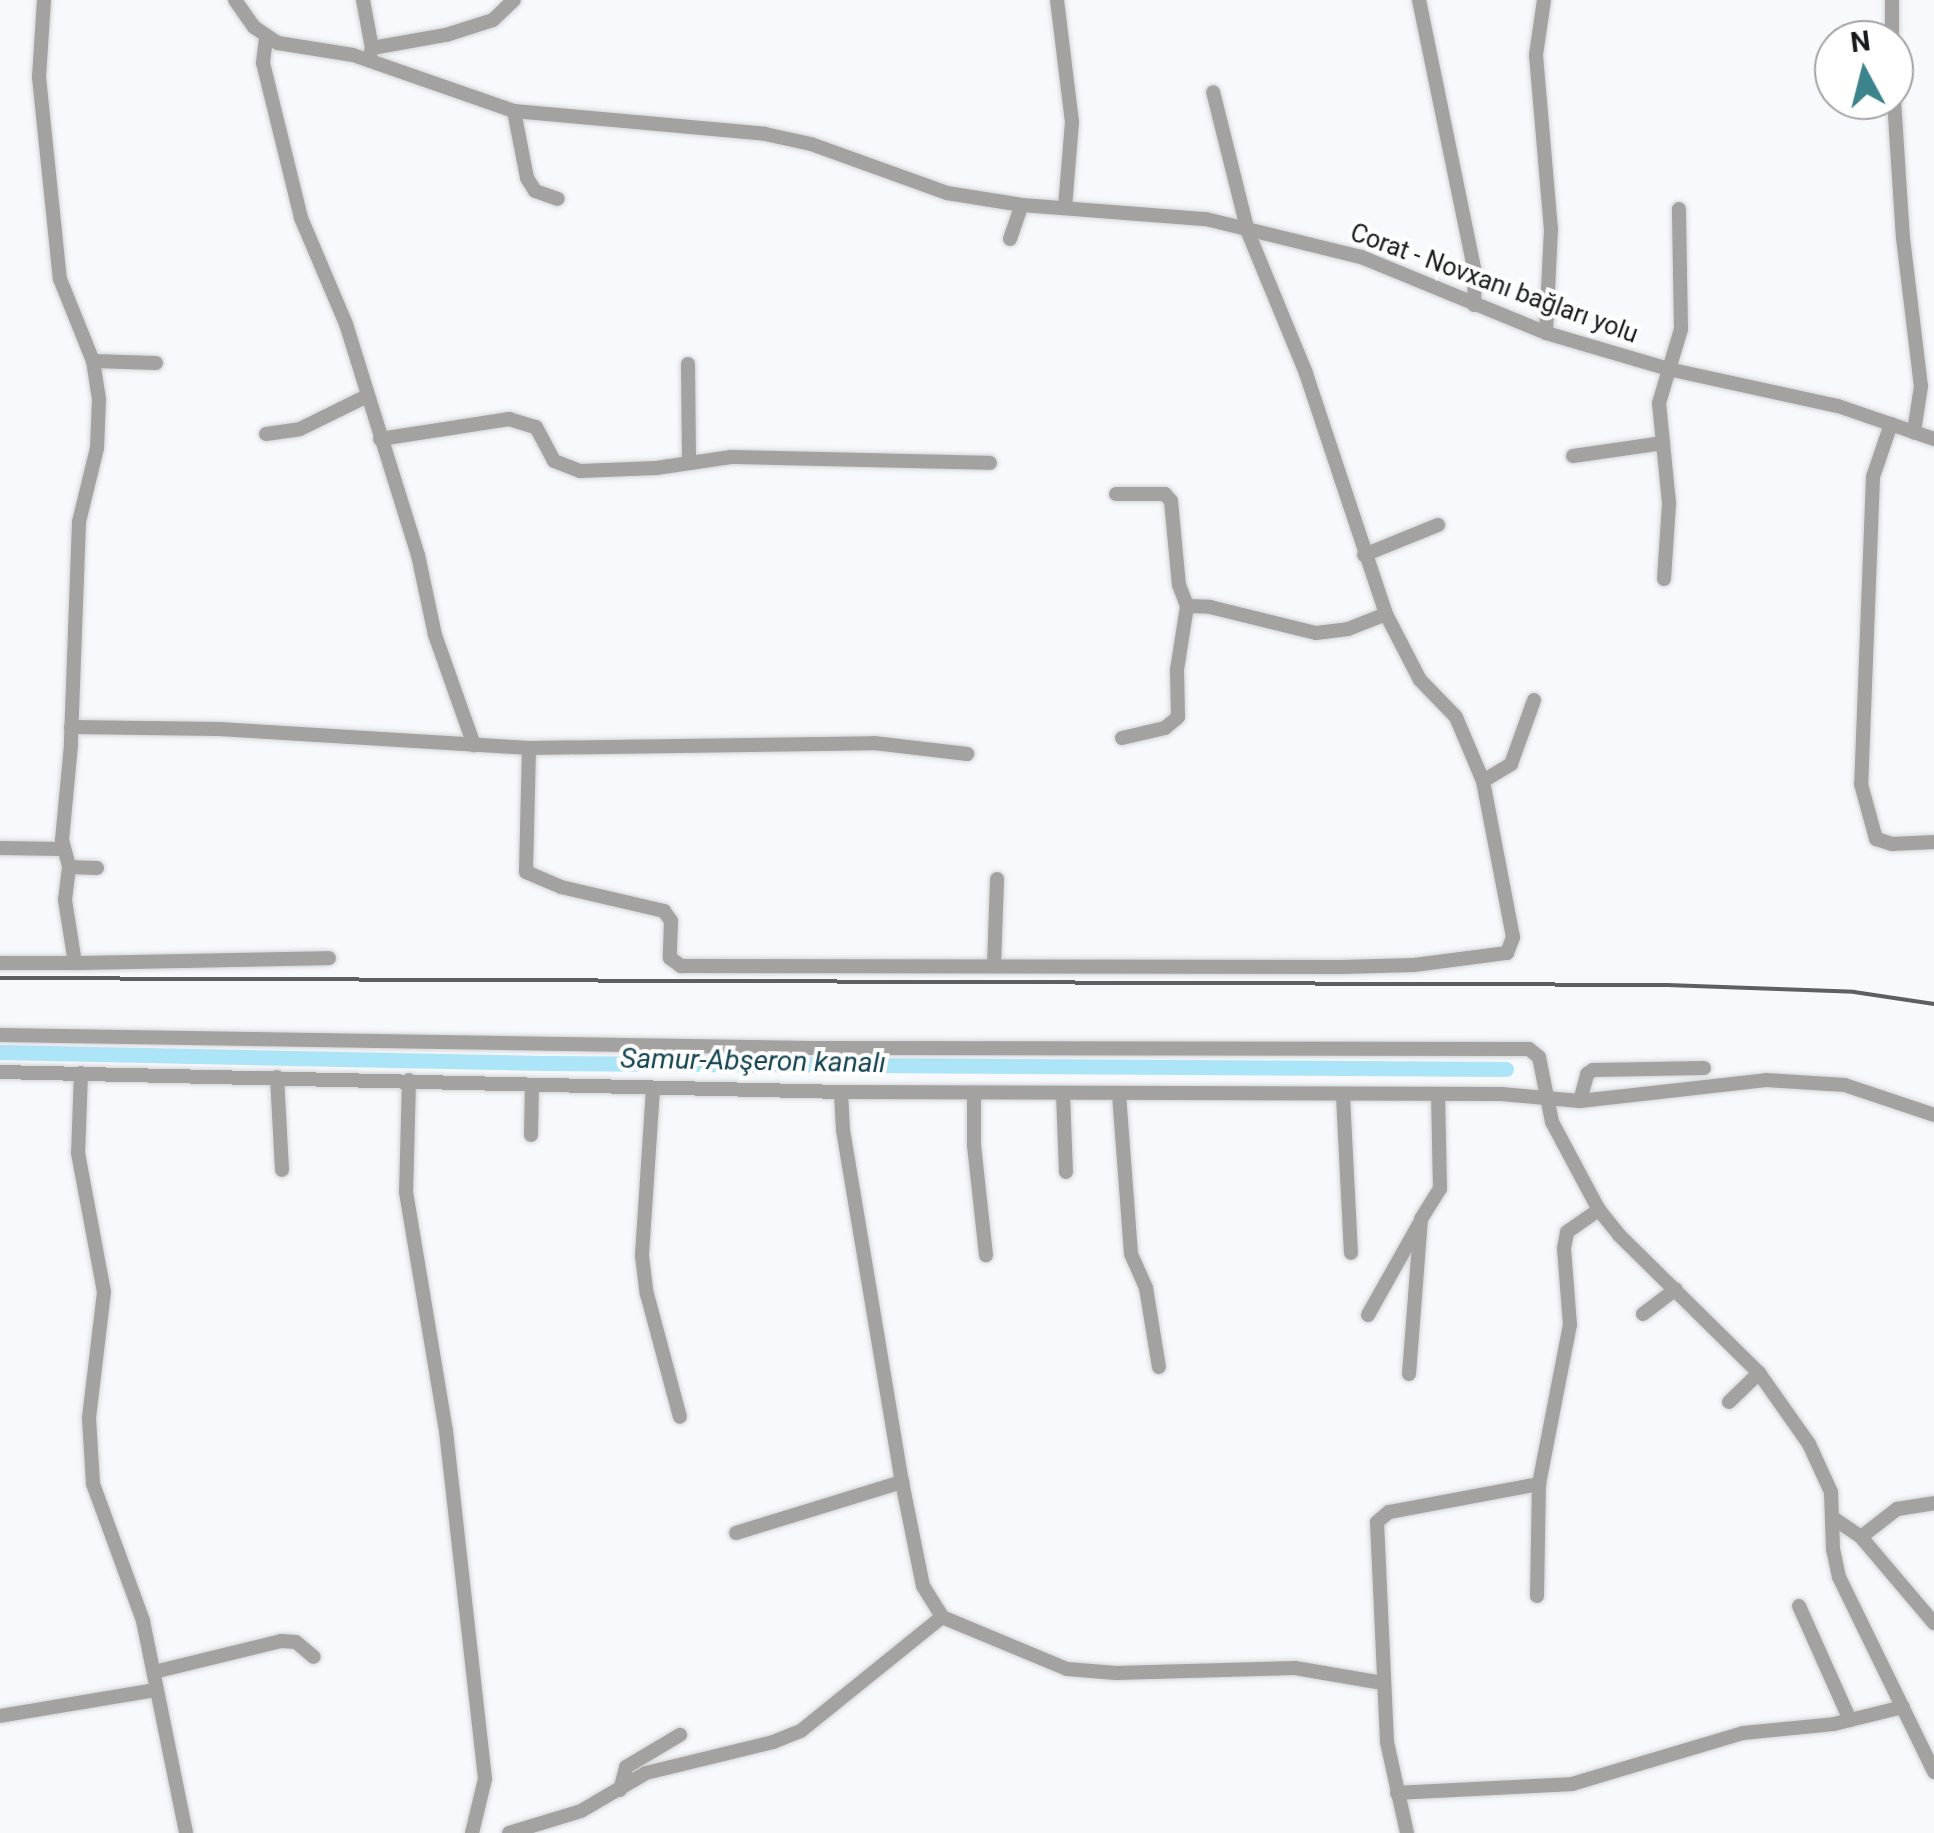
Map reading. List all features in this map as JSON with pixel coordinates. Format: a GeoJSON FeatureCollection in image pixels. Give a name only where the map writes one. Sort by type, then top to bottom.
{"type":"FeatureCollection","features":[{"type":"Feature","properties":{"kind":"street"},"geometry":{"type":"LineString","coordinates":[[44,0],[38,76],[60,279],[94,361],[99,426],[80,522],[63,849],[70,868],[66,900],[75,963]]}},
{"type":"Feature","properties":{"kind":"street"},"geometry":{"type":"LineString","coordinates":[[235,0],[266,38],[263,62],[300,218],[338,302],[418,554],[436,635],[474,746]]}},
{"type":"Feature","properties":{"kind":"street"},"geometry":{"type":"LineString","coordinates":[[364,0],[370,54],[473,28],[505,12],[514,0]]}},
{"type":"Feature","properties":{"kind":"street"},"geometry":{"type":"LineString","coordinates":[[1057,0],[1072,122],[1065,207]]}},
{"type":"Feature","properties":{"kind":"street"},"geometry":{"type":"LineString","coordinates":[[1420,0],[1475,274],[1474,305]]}},
{"type":"Feature","properties":{"kind":"street"},"geometry":{"type":"LineString","coordinates":[[1544,0],[1536,56],[1551,229],[1546,333]]}},
{"type":"Feature","properties":{"kind":"street","name":"Corat - Novxanı bağları yolu"},"geometry":{"type":"LineString","coordinates":[[266,38],[370,54],[514,111],[766,134],[810,144],[946,193],[1022,205],[1189,217],[1360,257],[1546,333],[1668,370],[1809,398],[1934,439]]}},
{"type":"Feature","properties":{"kind":"street"},"geometry":{"type":"LineString","coordinates":[[530,748],[525,860],[529,876],[664,911],[671,921],[669,952],[676,964],[1414,965],[1507,953],[1514,937],[1483,781],[1456,718],[1420,680],[1386,614],[1306,374],[1248,232],[1213,92]]}},
{"type":"Feature","properties":{"kind":"street"},"geometry":{"type":"LineString","coordinates":[[514,111],[527,178],[535,191],[558,199]]}},
{"type":"Feature","properties":{"kind":"street"},"geometry":{"type":"LineString","coordinates":[[1896,120],[1921,386],[1914,432]]}},
{"type":"Feature","properties":{"kind":"street"},"geometry":{"type":"LineString","coordinates":[[1010,239],[1022,205]]}},
{"type":"Feature","properties":{"kind":"street"},"geometry":{"type":"LineString","coordinates":[[1664,579],[1669,541],[1659,403],[1681,328],[1679,209]]}},
{"type":"Feature","properties":{"kind":"street"},"geometry":{"type":"LineString","coordinates":[[94,361],[156,363]]}},
{"type":"Feature","properties":{"kind":"street"},"geometry":{"type":"LineString","coordinates":[[688,364],[689,460]]}},
{"type":"Feature","properties":{"kind":"street"},"geometry":{"type":"LineString","coordinates":[[266,434],[300,429],[367,396]]}},
{"type":"Feature","properties":{"kind":"street"},"geometry":{"type":"LineString","coordinates":[[380,440],[509,419],[536,427],[554,461],[580,471],[656,468],[689,460],[731,457],[990,462]]}},
{"type":"Feature","properties":{"kind":"street"},"geometry":{"type":"LineString","coordinates":[[1892,424],[1873,477],[1861,784],[1876,839],[1892,844],[1934,842]]}},
{"type":"Feature","properties":{"kind":"street"},"geometry":{"type":"LineString","coordinates":[[1573,456],[1663,443]]}},
{"type":"Feature","properties":{"kind":"street"},"geometry":{"type":"LineString","coordinates":[[1116,494],[1165,494],[1171,501],[1179,584],[1187,606],[1176,670],[1178,717],[1165,728],[1122,738]]}},
{"type":"Feature","properties":{"kind":"street"},"geometry":{"type":"LineString","coordinates":[[1364,555],[1438,525]]}},
{"type":"Feature","properties":{"kind":"street"},"geometry":{"type":"LineString","coordinates":[[1187,606],[1210,607],[1316,634],[1348,629],[1386,614]]}},
{"type":"Feature","properties":{"kind":"street"},"geometry":{"type":"LineString","coordinates":[[1483,781],[1511,764],[1534,700]]}},
{"type":"Feature","properties":{"kind":"street"},"geometry":{"type":"LineString","coordinates":[[72,726],[220,729],[530,748],[836,743],[967,754]]}},
{"type":"Feature","properties":{"kind":"street"},"geometry":{"type":"LineString","coordinates":[[0,848],[63,849]]}},
{"type":"Feature","properties":{"kind":"street"},"geometry":{"type":"LineString","coordinates":[[70,868],[97,868]]}},
{"type":"Feature","properties":{"kind":"street"},"geometry":{"type":"LineString","coordinates":[[994,966],[997,879]]}},
{"type":"Feature","properties":{"kind":"street"},"geometry":{"type":"LineString","coordinates":[[0,964],[329,958]]}},
{"type":"Feature","properties":{"kind":"street"},"geometry":{"type":"LineString","coordinates":[[0,1035],[832,1048],[1529,1049],[1539,1057],[1544,1099],[1557,1135],[1600,1210],[1619,1235],[1759,1372],[1797,1426],[1826,1478],[1839,1577],[1918,1748],[1934,1772]]}},
{"type":"Feature","properties":{"kind":"street"},"geometry":{"type":"LineString","coordinates":[[1580,1102],[1587,1074],[1593,1070],[1704,1068]]}},
{"type":"Feature","properties":{"kind":"street"},"geometry":{"type":"LineString","coordinates":[[0,1072],[841,1092],[1438,1094],[1580,1102],[1745,1080],[1807,1080],[1866,1090],[1934,1115]]}},
{"type":"Feature","properties":{"kind":"street"},"geometry":{"type":"LineString","coordinates":[[81,1073],[78,1153],[104,1292],[90,1404],[93,1484],[136,1598],[186,1833]]}},
{"type":"Feature","properties":{"kind":"street"},"geometry":{"type":"LineString","coordinates":[[277,1077],[282,1170]]}},
{"type":"Feature","properties":{"kind":"street"},"geometry":{"type":"LineString","coordinates":[[409,1080],[406,1192],[446,1432],[483,1748],[484,1798],[472,1833]]}},
{"type":"Feature","properties":{"kind":"street"},"geometry":{"type":"LineString","coordinates":[[531,1134],[532,1085]]}},
{"type":"Feature","properties":{"kind":"street"},"geometry":{"type":"LineString","coordinates":[[653,1089],[642,1256],[647,1294],[680,1418]]}},
{"type":"Feature","properties":{"kind":"street"},"geometry":{"type":"LineString","coordinates":[[841,1092],[843,1130],[902,1482],[924,1586],[942,1617],[1067,1669],[1116,1674],[1295,1668],[1382,1683]]}},
{"type":"Feature","properties":{"kind":"street"},"geometry":{"type":"LineString","coordinates":[[974,1094],[974,1145],[986,1255]]}},
{"type":"Feature","properties":{"kind":"street"},"geometry":{"type":"LineString","coordinates":[[1063,1094],[1066,1172]]}},
{"type":"Feature","properties":{"kind":"street"},"geometry":{"type":"LineString","coordinates":[[1119,1094],[1132,1254],[1146,1288],[1158,1367]]}},
{"type":"Feature","properties":{"kind":"street"},"geometry":{"type":"LineString","coordinates":[[1368,1315],[1440,1188],[1438,1094]]}},
{"type":"Feature","properties":{"kind":"street"},"geometry":{"type":"LineString","coordinates":[[1343,1096],[1350,1253]]}},
{"type":"Feature","properties":{"kind":"street"},"geometry":{"type":"LineString","coordinates":[[1537,1596],[1538,1484],[1568,1346],[1564,1248],[1567,1232],[1600,1210]]}},
{"type":"Feature","properties":{"kind":"street"},"geometry":{"type":"LineString","coordinates":[[1409,1374],[1421,1219]]}},
{"type":"Feature","properties":{"kind":"street"},"geometry":{"type":"LineString","coordinates":[[1644,1314],[1676,1290]]}},
{"type":"Feature","properties":{"kind":"street"},"geometry":{"type":"LineString","coordinates":[[1729,1402],[1759,1372]]}},
{"type":"Feature","properties":{"kind":"street"},"geometry":{"type":"LineString","coordinates":[[736,1532],[902,1482]]}},
{"type":"Feature","properties":{"kind":"street"},"geometry":{"type":"LineString","coordinates":[[1406,1833],[1396,1793],[1382,1683],[1375,1531],[1382,1515],[1538,1484]]}},
{"type":"Feature","properties":{"kind":"street"},"geometry":{"type":"LineString","coordinates":[[1862,1537],[1897,1509],[1934,1503]]}},
{"type":"Feature","properties":{"kind":"street"},"geometry":{"type":"LineString","coordinates":[[1834,1518],[1862,1537],[1934,1623]]}},
{"type":"Feature","properties":{"kind":"street"},"geometry":{"type":"LineString","coordinates":[[1799,1606],[1850,1720]]}},
{"type":"Feature","properties":{"kind":"street"},"geometry":{"type":"LineString","coordinates":[[509,1833],[581,1811],[646,1773],[773,1742],[802,1730],[942,1617]]}},
{"type":"Feature","properties":{"kind":"street"},"geometry":{"type":"LineString","coordinates":[[154,1672],[281,1641],[296,1642],[314,1657]]}},
{"type":"Feature","properties":{"kind":"street"},"geometry":{"type":"LineString","coordinates":[[0,1716],[156,1690]]}},
{"type":"Feature","properties":{"kind":"street"},"geometry":{"type":"LineString","coordinates":[[1396,1793],[1572,1784],[1743,1733],[1850,1720],[1902,1707]]}},
{"type":"Feature","properties":{"kind":"street"},"geometry":{"type":"LineString","coordinates":[[620,1790],[626,1767],[680,1735]]}},
{"type":"Feature","properties":{"kind":"waterway","name":"Samur-Abşeron kanalı"},"geometry":{"type":"LineString","coordinates":[[0,1052],[543,1063],[1506,1069]]}},
{"type":"Feature","properties":{"kind":"railway"},"geometry":{"type":"LineString","coordinates":[[0,978],[1667,985],[1854,992],[1934,1004]]}}]}
